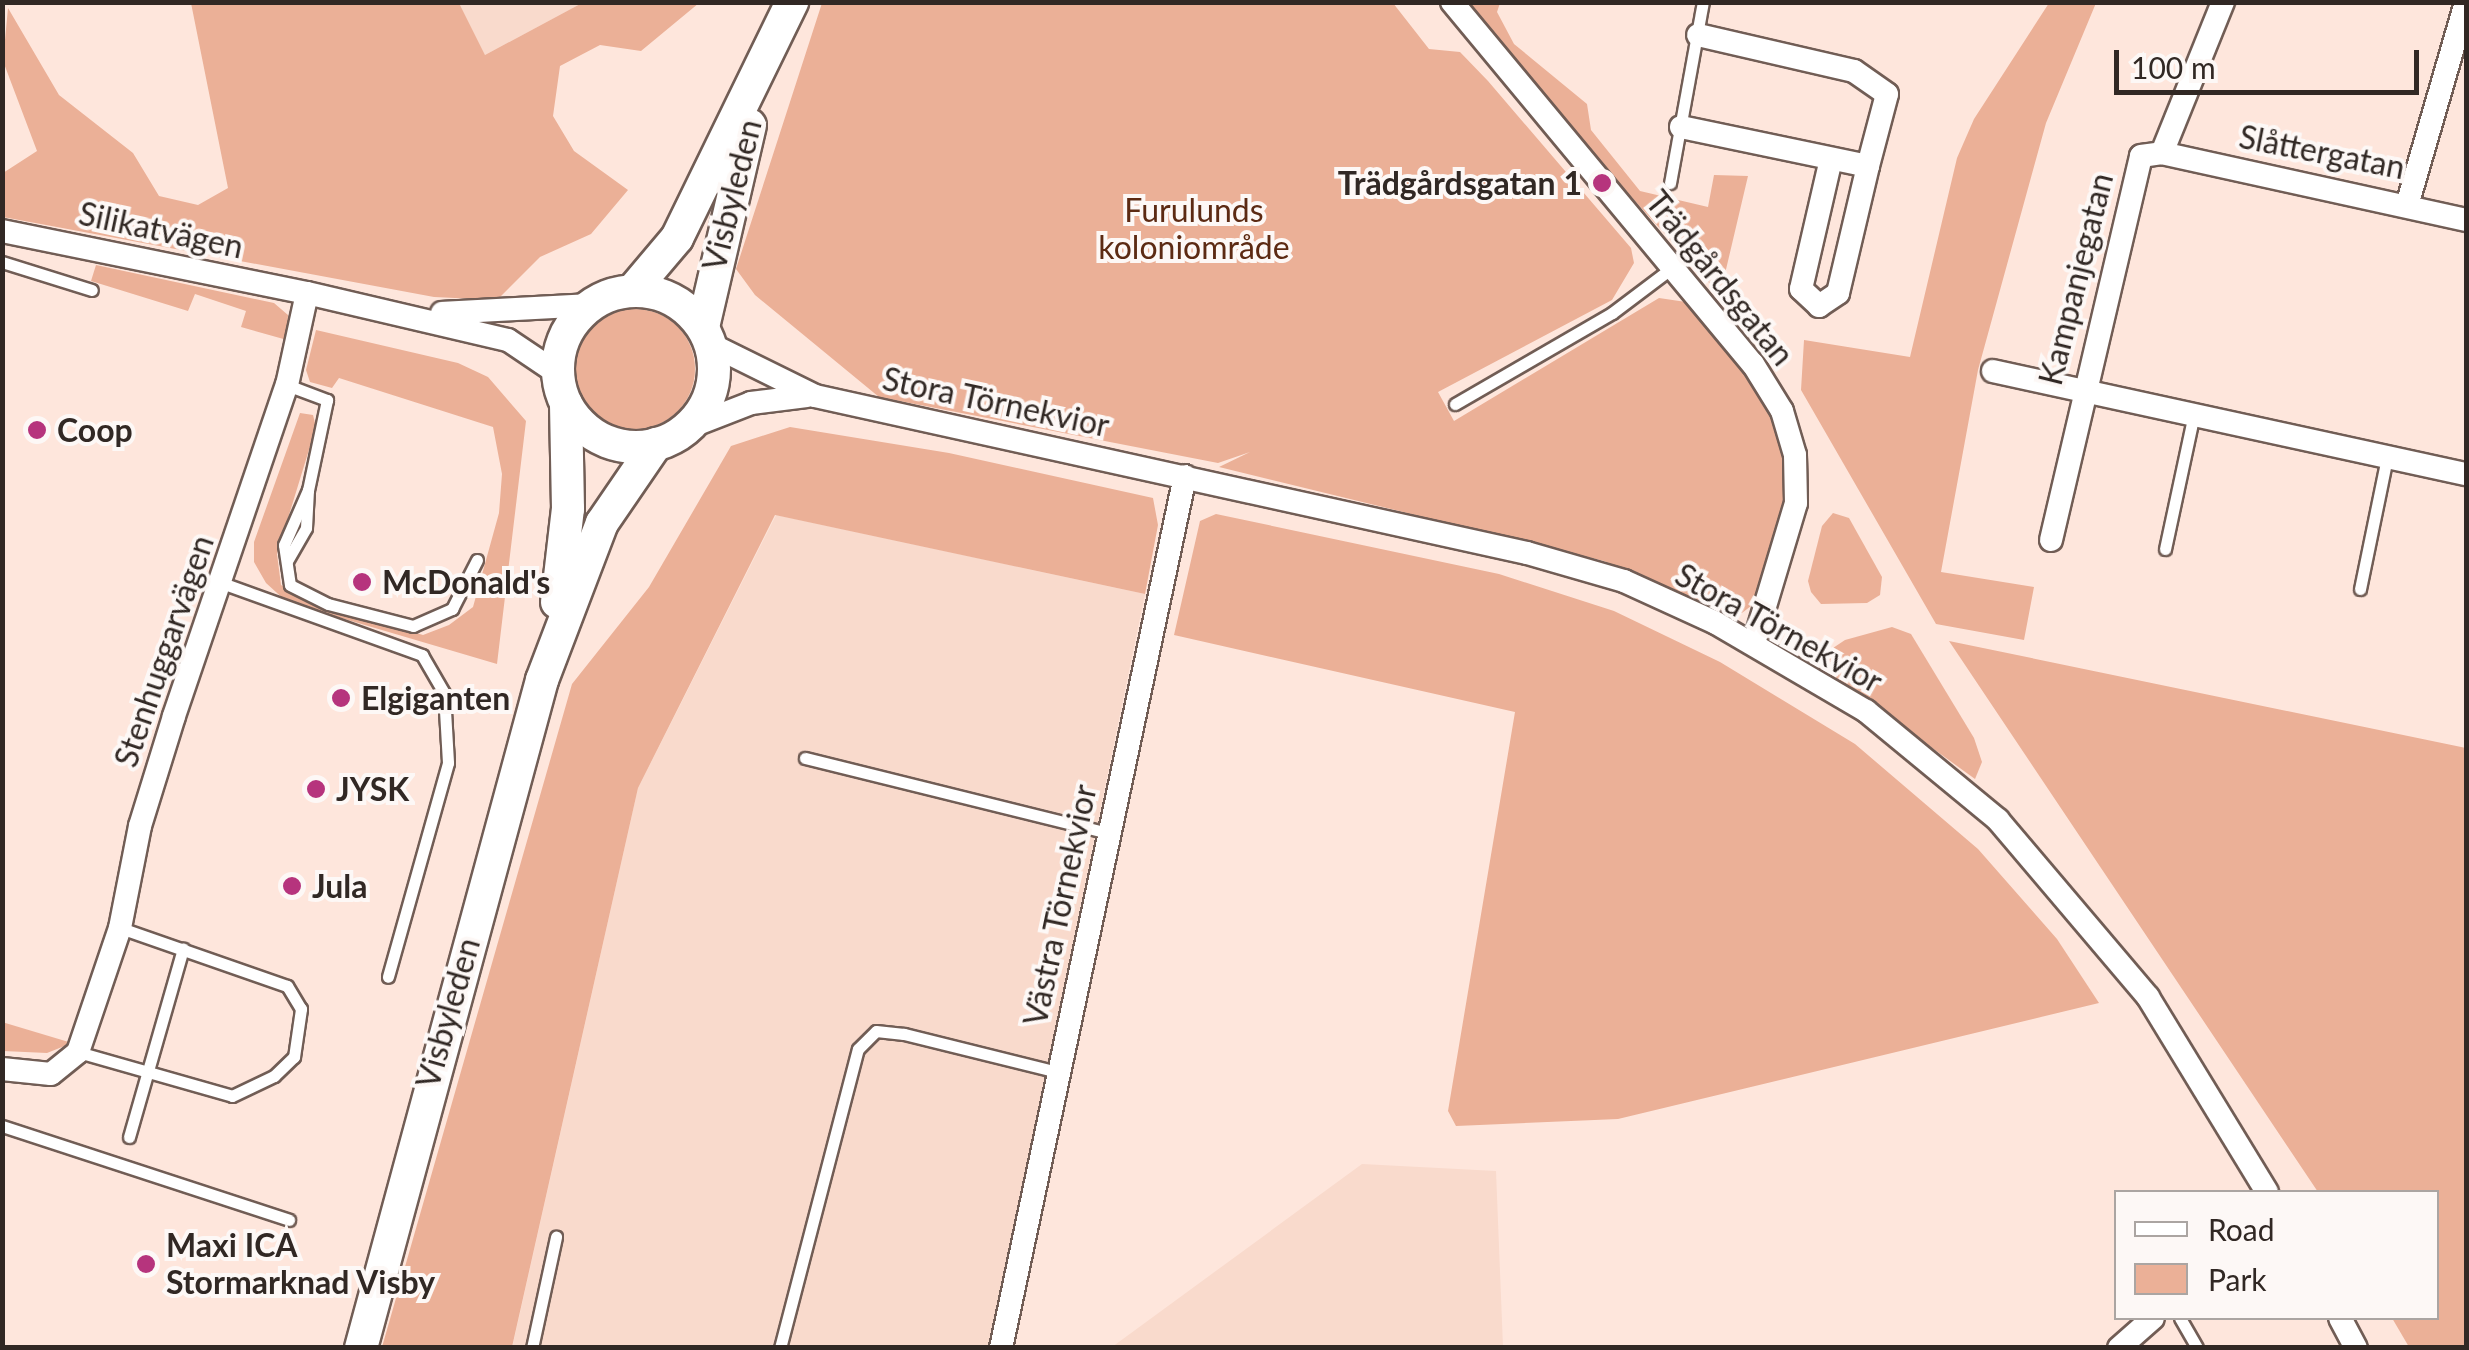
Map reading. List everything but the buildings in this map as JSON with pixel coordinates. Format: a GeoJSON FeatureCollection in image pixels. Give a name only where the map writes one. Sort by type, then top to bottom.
{"type":"FeatureCollection","features":[{"type":"Feature","properties":{"kind":"main road","name":"Visbyleden"},"geometry":{"type":"LineString","coordinates":[[633,290],[677,238],[767,63],[792,2]]}},
{"type":"Feature","properties":{"kind":"main road","name":"Visbyleden"},"geometry":{"type":"LineString","coordinates":[[706,336],[719,234],[767,63]]}},
{"type":"Feature","properties":{"kind":"main road"},"geometry":{"type":"LineString","coordinates":[[633,290],[678,302],[706,336],[712,390],[687,428],[656,444],[610,443],[588,431],[562,389],[565,335],[590,305],[633,290]]}},
{"type":"Feature","properties":{"kind":"main road","name":"Visbyleden"},"geometry":{"type":"LineString","coordinates":[[542,680],[568,510],[562,389]]}},
{"type":"Feature","properties":{"kind":"main road","name":"Visbyleden"},"geometry":{"type":"LineString","coordinates":[[361,1348],[542,680],[602,524],[656,444]]}},
{"type":"Feature","properties":{"kind":"street","name":"Trädgårdsgatan"},"geometry":{"type":"LineString","coordinates":[[1452,2],[1753,364],[1782,411],[1795,455],[1796,503],[1787,548],[1754,644]]}},
{"type":"Feature","properties":{"kind":"street","name":"Kampanjegatan"},"geometry":{"type":"LineString","coordinates":[[2051,540],[2082,390],[2141,156],[2162,154],[2223,2]]}},
{"type":"Feature","properties":{"kind":"street"},"geometry":{"type":"LineString","coordinates":[[2408,202],[2466,2]]}},
{"type":"Feature","properties":{"kind":"street"},"geometry":{"type":"LineString","coordinates":[[1698,35],[1854,71],[1887,94],[1838,293],[1819,306],[1801,289],[1831,158]]}},
{"type":"Feature","properties":{"kind":"street"},"geometry":{"type":"LineString","coordinates":[[1681,128],[1868,166]]}},
{"type":"Feature","properties":{"kind":"street","name":"Slåttergatan"},"geometry":{"type":"LineString","coordinates":[[2162,154],[2408,202],[2466,220]]}},
{"type":"Feature","properties":{"kind":"street","name":"Silikatvägen"},"geometry":{"type":"LineString","coordinates":[[2,230],[307,293]]}},
{"type":"Feature","properties":{"kind":"street"},"geometry":{"type":"LineString","coordinates":[[307,293],[414,313],[522,346],[562,389]]}},
{"type":"Feature","properties":{"kind":"street","name":"Stenhuggarvägen"},"geometry":{"type":"LineString","coordinates":[[78,1052],[120,928],[140,826],[288,385],[307,293]]}},
{"type":"Feature","properties":{"kind":"street"},"geometry":{"type":"LineString","coordinates":[[414,313],[590,305]]}},
{"type":"Feature","properties":{"kind":"street"},"geometry":{"type":"LineString","coordinates":[[706,336],[815,396]]}},
{"type":"Feature","properties":{"kind":"street"},"geometry":{"type":"LineString","coordinates":[[1993,370],[2466,474]]}},
{"type":"Feature","properties":{"kind":"street"},"geometry":{"type":"LineString","coordinates":[[687,428],[751,402],[815,396]]}},
{"type":"Feature","properties":{"kind":"street","name":"Stora Törnekvior"},"geometry":{"type":"LineString","coordinates":[[815,396],[1543,557],[1624,581],[1754,644],[1866,711],[1998,820],[2148,998],[2266,1190]]}},
{"type":"Feature","properties":{"kind":"street","name":"Västra Törnekvior"},"geometry":{"type":"LineString","coordinates":[[1001,1348],[1185,476]]}},
{"type":"Feature","properties":{"kind":"street"},"geometry":{"type":"LineString","coordinates":[[2,1069],[51,1074],[78,1052]]}},
{"type":"Feature","properties":{"kind":"street"},"geometry":{"type":"LineString","coordinates":[[2118,1348],[2150,1320]]}},
{"type":"Feature","properties":{"kind":"street"},"geometry":{"type":"LineString","coordinates":[[2341,1320],[2356,1348]]}},
{"type":"Feature","properties":{"kind":"lane"},"geometry":{"type":"LineString","coordinates":[[1670,183],[1703,2]]}},
{"type":"Feature","properties":{"kind":"lane"},"geometry":{"type":"LineString","coordinates":[[2,262],[92,290]]}},
{"type":"Feature","properties":{"kind":"lane"},"geometry":{"type":"LineString","coordinates":[[1455,404],[1612,313],[1672,268]]}},
{"type":"Feature","properties":{"kind":"lane"},"geometry":{"type":"LineString","coordinates":[[288,385],[328,400],[308,490],[288,526],[290,585],[300,594],[413,626],[452,609],[477,560]]}},
{"type":"Feature","properties":{"kind":"lane"},"geometry":{"type":"LineString","coordinates":[[2165,550],[2194,414]]}},
{"type":"Feature","properties":{"kind":"lane"},"geometry":{"type":"LineString","coordinates":[[2360,589],[2387,456]]}},
{"type":"Feature","properties":{"kind":"lane"},"geometry":{"type":"LineString","coordinates":[[222,583],[422,655],[444,693],[448,764],[388,977]]}},
{"type":"Feature","properties":{"kind":"lane"},"geometry":{"type":"LineString","coordinates":[[805,758],[1108,834]]}},
{"type":"Feature","properties":{"kind":"lane"},"geometry":{"type":"LineString","coordinates":[[78,1052],[232,1096],[274,1076],[294,1057],[301,1009],[287,986],[120,928]]}},
{"type":"Feature","properties":{"kind":"lane"},"geometry":{"type":"LineString","coordinates":[[129,1137],[183,949]]}},
{"type":"Feature","properties":{"kind":"lane"},"geometry":{"type":"LineString","coordinates":[[780,1348],[858,1049],[876,1032],[904,1034],[1058,1072]]}},
{"type":"Feature","properties":{"kind":"lane"},"geometry":{"type":"LineString","coordinates":[[2,1126],[289,1220]]}},
{"type":"Feature","properties":{"kind":"lane"},"geometry":{"type":"LineString","coordinates":[[532,1348],[556,1237]]}},
{"type":"Feature","properties":{"kind":"lane"},"geometry":{"type":"LineString","coordinates":[[2181,1320],[2197,1348]]}},
{"type":"Feature","properties":{"kind":"shaded area"},"geometry":{"type":"Polygon","coordinates":[[[459,3],[582,3],[485,55],[459,3]]]}},
{"type":"Feature","properties":{"kind":"shaded area"},"geometry":{"type":"Polygon","coordinates":[[[776,515],[1145,594],[989,1347],[512,1348],[638,788],[776,515]]]}},
{"type":"Feature","properties":{"kind":"shaded area"},"geometry":{"type":"Polygon","coordinates":[[[1362,1164],[1496,1171],[1503,1347],[1112,1347],[1362,1164]]]}},
{"type":"Feature","properties":{"kind":"green space"},"geometry":{"type":"Polygon","coordinates":[[[191,3],[459,3],[485,55],[582,3],[699,3],[641,51],[600,45],[560,66],[553,116],[574,151],[628,190],[591,234],[540,257],[497,300],[434,297],[3,217],[3,173],[37,151],[3,61],[8,8],[59,95],[133,153],[159,196],[198,205],[228,188],[191,3]]]}},
{"type":"Feature","properties":{"kind":"green space","name":"Furulunds koloniområde"},"geometry":{"type":"Polygon","coordinates":[[[822,3],[1393,3],[1429,49],[1460,52],[1488,81],[1631,248],[1634,263],[1612,300],[1438,392],[1454,421],[1659,298],[1686,302],[1772,406],[1785,463],[1782,524],[1756,602],[1742,613],[1722,611],[1604,561],[1219,467],[1250,452],[1218,463],[879,397],[755,295],[736,269],[822,3]]]}},
{"type":"Feature","properties":{"kind":"green space"},"geometry":{"type":"Polygon","coordinates":[[[1468,3],[1500,3],[1497,12],[1514,44],[1587,104],[1591,130],[1640,191],[1708,207],[1714,175],[1748,176],[1720,295],[1484,34],[1468,3]]]}},
{"type":"Feature","properties":{"kind":"green space"},"geometry":{"type":"Polygon","coordinates":[[[2049,3],[2096,3],[2046,123],[1978,370],[1941,572],[2034,587],[2024,640],[1936,624],[1801,390],[1804,340],[1910,357],[1957,158],[1974,119],[2049,3]]]}},
{"type":"Feature","properties":{"kind":"green space"},"geometry":{"type":"Polygon","coordinates":[[[96,265],[274,303],[288,315],[287,340],[241,327],[246,311],[195,294],[188,311],[91,281],[96,265]]]}},
{"type":"Feature","properties":{"kind":"green space"},"geometry":{"type":"Polygon","coordinates":[[[635,309],[658,314],[677,327],[690,346],[695,369],[690,392],[677,411],[658,424],[635,429],[612,424],[593,411],[580,392],[575,369],[580,346],[593,327],[612,314],[635,309]]]}},
{"type":"Feature","properties":{"kind":"green space"},"geometry":{"type":"Polygon","coordinates":[[[316,330],[458,363],[488,377],[526,421],[497,664],[287,602],[266,583],[254,562],[254,542],[300,413],[313,415],[316,427],[277,554],[281,585],[307,601],[423,635],[449,625],[473,607],[499,513],[502,474],[493,427],[339,378],[332,388],[310,382],[306,370],[316,330]]]}},
{"type":"Feature","properties":{"kind":"green space"},"geometry":{"type":"Polygon","coordinates":[[[790,427],[949,453],[1153,498],[1158,525],[1145,594],[775,515],[638,788],[512,1347],[382,1347],[572,684],[649,587],[731,446],[790,427]]]}},
{"type":"Feature","properties":{"kind":"green space"},"geometry":{"type":"Polygon","coordinates":[[[1833,513],[1849,518],[1882,577],[1880,595],[1867,603],[1821,604],[1811,592],[1808,581],[1822,526],[1833,513]]]}},
{"type":"Feature","properties":{"kind":"green space"},"geometry":{"type":"Polygon","coordinates":[[[1216,514],[1499,574],[1614,611],[1720,662],[1855,744],[1978,849],[2057,939],[2099,1003],[1618,1119],[1456,1126],[1448,1111],[1515,712],[1174,635],[1200,521],[1216,514]]]}},
{"type":"Feature","properties":{"kind":"green space"},"geometry":{"type":"Polygon","coordinates":[[[1892,627],[1911,634],[1974,738],[1982,762],[1975,779],[1822,668],[1827,652],[1845,640],[1892,627]]]}},
{"type":"Feature","properties":{"kind":"green space"},"geometry":{"type":"Polygon","coordinates":[[[1949,641],[2466,748],[2466,1347],[2409,1347],[2393,1320],[2439,1320],[2439,1190],[2317,1190],[1949,641]]]}},
{"type":"Feature","properties":{"kind":"green space"},"geometry":{"type":"Polygon","coordinates":[[[2,1022],[72,1043],[47,1053],[3,1051],[2,1022]]]}},
{"type":"Feature","properties":{"kind":"place","name":"Trädgårdsgatan 1"},"geometry":{"type":"Point","coordinates":[1602,183]}},
{"type":"Feature","properties":{"kind":"place","name":"Coop"},"geometry":{"type":"Point","coordinates":[37,430]}},
{"type":"Feature","properties":{"kind":"place","name":"McDonald's"},"geometry":{"type":"Point","coordinates":[362,582]}},
{"type":"Feature","properties":{"kind":"place","name":"Elgiganten"},"geometry":{"type":"Point","coordinates":[341,698]}},
{"type":"Feature","properties":{"kind":"place","name":"JYSK"},"geometry":{"type":"Point","coordinates":[316,789]}},
{"type":"Feature","properties":{"kind":"place","name":"Jula"},"geometry":{"type":"Point","coordinates":[292,886]}},
{"type":"Feature","properties":{"kind":"place","name":"Maxi ICA Stormarknad Visby"},"geometry":{"type":"Point","coordinates":[146,1264]}}]}
